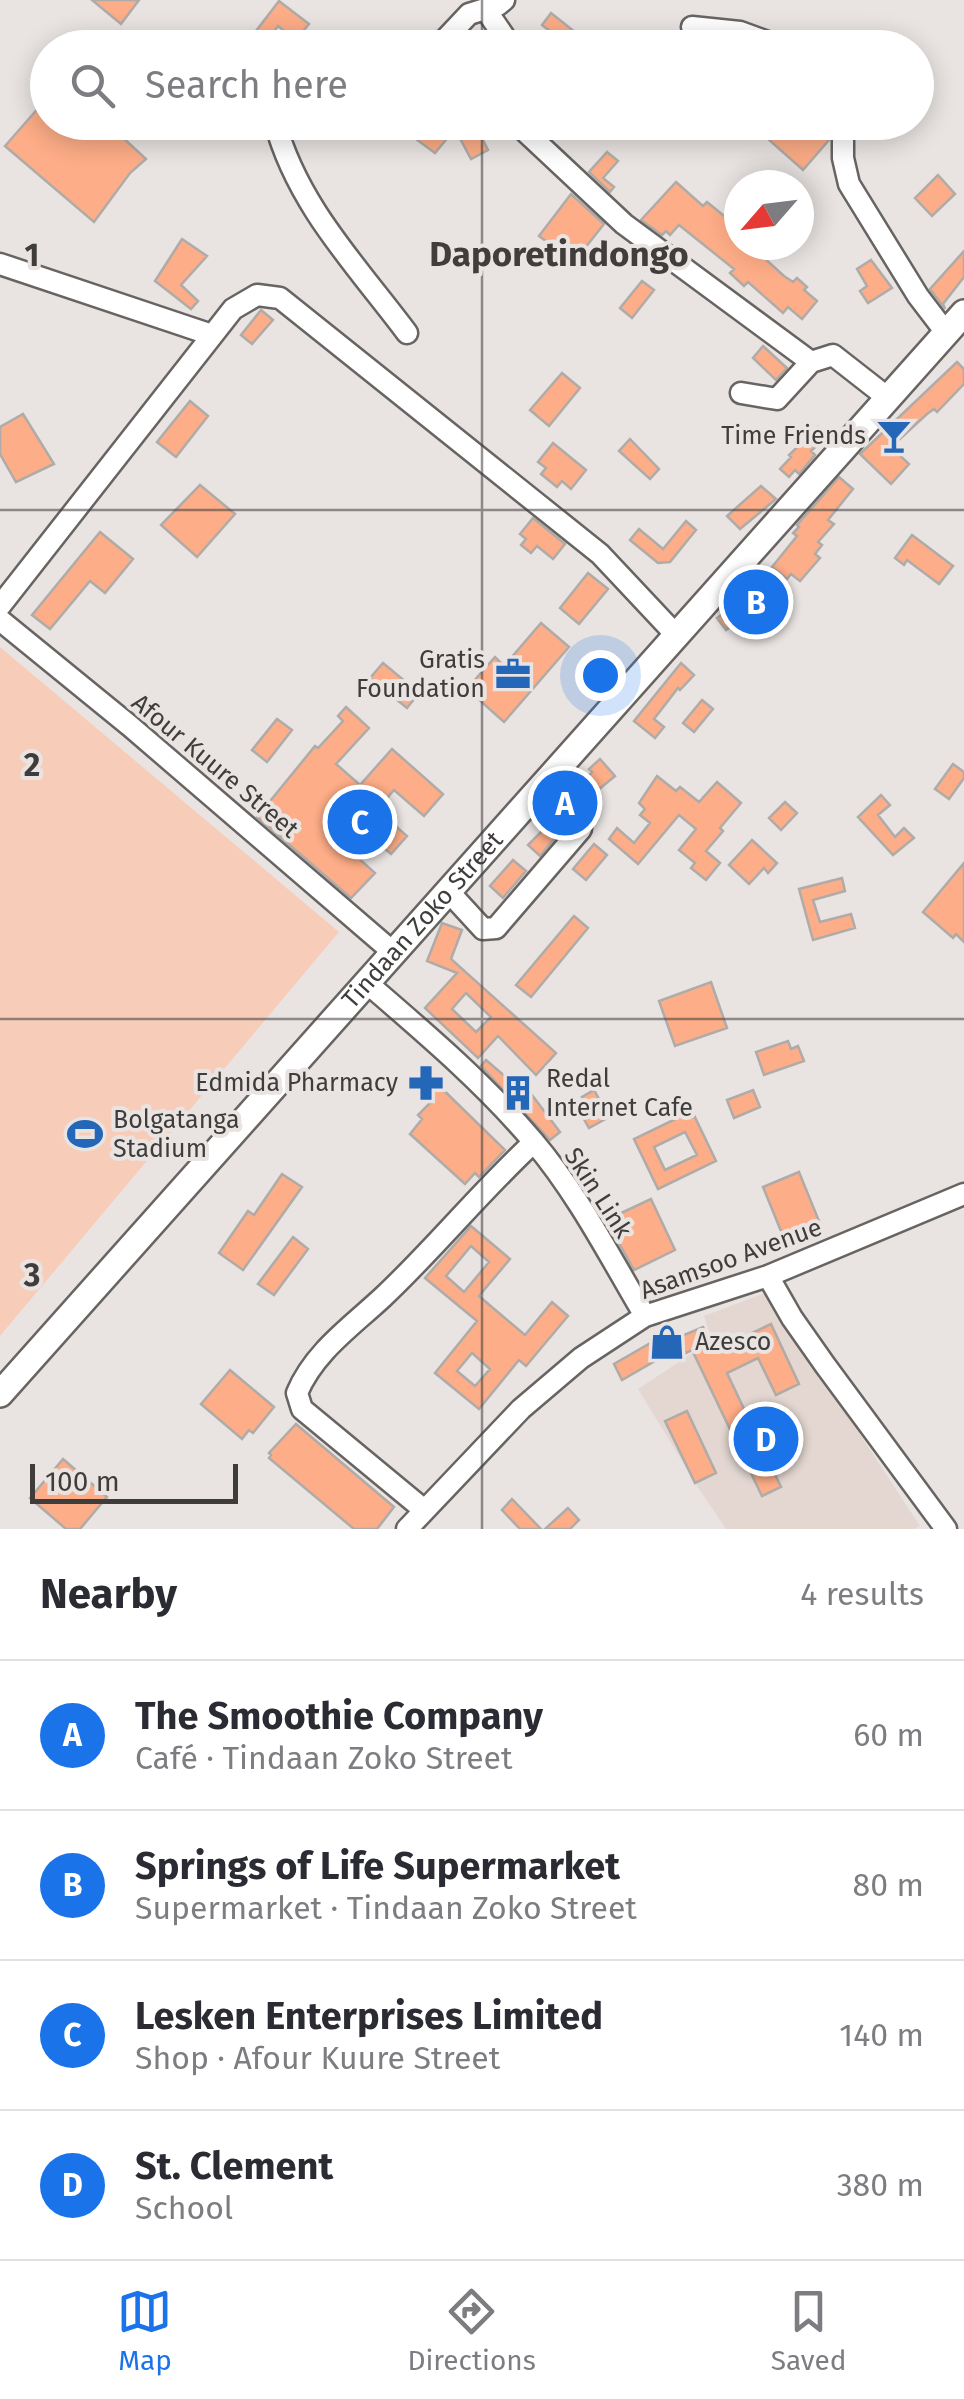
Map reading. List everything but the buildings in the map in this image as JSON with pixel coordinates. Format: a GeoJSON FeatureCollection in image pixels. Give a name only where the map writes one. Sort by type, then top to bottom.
{"type":"FeatureCollection","features":[{"type":"Feature","properties":{"kind":"main road","name":"Tindaan Zoko Street"},"geometry":{"type":"LineString","coordinates":[[0,1394],[959,321]]}},
{"type":"Feature","properties":{"kind":"street"},"geometry":{"type":"LineString","coordinates":[[454,30],[470,14],[495,5],[505,30]]}},
{"type":"Feature","properties":{"kind":"street"},"geometry":{"type":"LineString","coordinates":[[692,28],[716,30]]}},
{"type":"Feature","properties":{"kind":"street"},"geometry":{"type":"LineString","coordinates":[[280,140],[285,158],[324,225],[408,333]]}},
{"type":"Feature","properties":{"kind":"street"},"geometry":{"type":"LineString","coordinates":[[533,140],[624,224],[811,362]]}},
{"type":"Feature","properties":{"kind":"street"},"geometry":{"type":"LineString","coordinates":[[842,140],[842,158],[850,184],[918,296],[959,321]]}},
{"type":"Feature","properties":{"kind":"street"},"geometry":{"type":"LineString","coordinates":[[0,264],[212,335]]}},
{"type":"Feature","properties":{"kind":"street"},"geometry":{"type":"LineString","coordinates":[[0,606],[233,308],[257,295],[280,298],[600,554],[677,636]]}},
{"type":"Feature","properties":{"kind":"street"},"geometry":{"type":"LineString","coordinates":[[741,393],[777,399],[811,362],[833,356],[888,398]]}},
{"type":"Feature","properties":{"kind":"street","name":"Afour Kuure Street"},"geometry":{"type":"LineString","coordinates":[[0,620],[394,953]]}},
{"type":"Feature","properties":{"kind":"street"},"geometry":{"type":"LineString","coordinates":[[448,892],[483,928],[496,928],[581,829]]}},
{"type":"Feature","properties":{"kind":"street","name":"Skin Link"},"geometry":{"type":"LineString","coordinates":[[367,983],[456,1060],[534,1142],[586,1216],[645,1316]]}},
{"type":"Feature","properties":{"kind":"street"},"geometry":{"type":"LineString","coordinates":[[424,1508],[302,1409],[296,1393],[336,1337],[384,1296],[488,1184],[534,1142]]}},
{"type":"Feature","properties":{"kind":"street","name":"Asamsoo Avenue"},"geometry":{"type":"LineString","coordinates":[[407,1529],[521,1409],[581,1358],[645,1316],[768,1276],[964,1194]]}},
{"type":"Feature","properties":{"kind":"street"},"geometry":{"type":"LineString","coordinates":[[768,1276],[802,1334],[946,1529]]}},
{"type":"Feature","properties":{"kind":"shaded area","name":"Bolgatanga Stadium"},"geometry":{"type":"Polygon","coordinates":[[[0,647],[339,932],[0,1336],[0,647]]]}},
{"type":"Feature","properties":{"kind":"shaded area"},"geometry":{"type":"Polygon","coordinates":[[[767,1292],[920,1526],[726,1529],[699,1489],[638,1389],[712,1340],[704,1316],[767,1292]]]}},
{"type":"Feature","properties":{"kind":"place","name":"Time Friends"},"geometry":{"type":"Point","coordinates":[894,436]}},
{"type":"Feature","properties":{"kind":"place","name":"Springs of Life Supermarket"},"geometry":{"type":"Point","coordinates":[756,602]}},
{"type":"Feature","properties":{"kind":"place","name":"Gratis Foundation"},"geometry":{"type":"Point","coordinates":[513,674]}},
{"type":"Feature","properties":{"kind":"place","name":"The Smoothie Company"},"geometry":{"type":"Point","coordinates":[565,803]}},
{"type":"Feature","properties":{"kind":"place","name":"Lesken Enterprises Limited"},"geometry":{"type":"Point","coordinates":[360,822]}},
{"type":"Feature","properties":{"kind":"place","name":"Edmida Pharmacy"},"geometry":{"type":"Point","coordinates":[426,1083]}},
{"type":"Feature","properties":{"kind":"place","name":"Redal Internet Cafe"},"geometry":{"type":"Point","coordinates":[518,1093]}},
{"type":"Feature","properties":{"kind":"place","name":"Bolgatanga Stadium"},"geometry":{"type":"Point","coordinates":[85,1134]}},
{"type":"Feature","properties":{"kind":"place","name":"Azesco"},"geometry":{"type":"Point","coordinates":[667,1342]}},
{"type":"Feature","properties":{"kind":"place","name":"St. Clement"},"geometry":{"type":"Point","coordinates":[766,1439]}},
{"type":"Feature","properties":{"kind":"district","name":"Daporetindongo"},"geometry":{"type":"Point","coordinates":[559,254]}}]}
